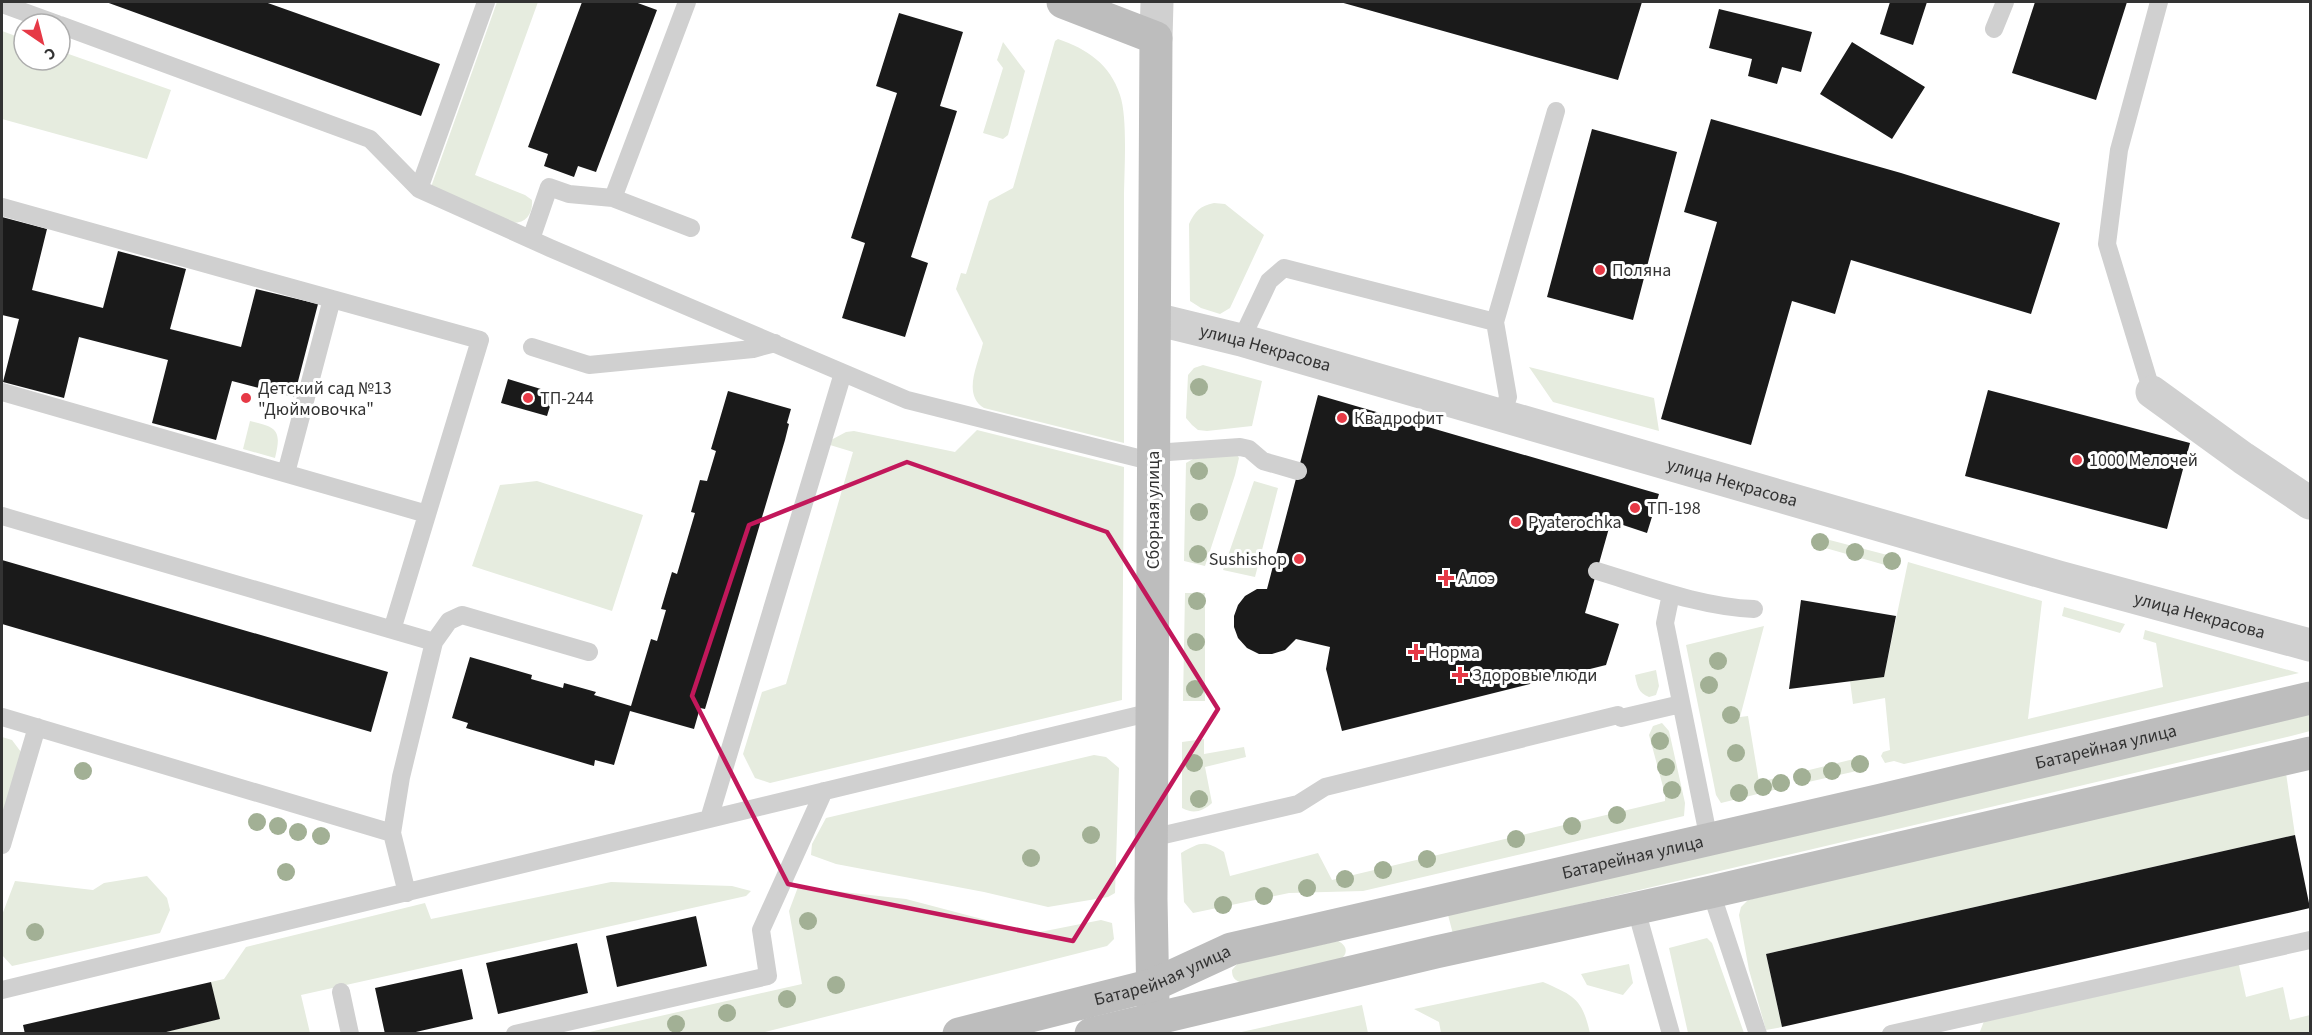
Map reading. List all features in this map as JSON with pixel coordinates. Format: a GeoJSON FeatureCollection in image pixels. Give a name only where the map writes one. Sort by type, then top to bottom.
{"type":"FeatureCollection","features":[{"type":"Feature","properties":{"kind":"street"},"geometry":{"type":"LineString","coordinates":[[1063,2],[1156,38]]}},
{"type":"Feature","properties":{"kind":"street","name":"Сборная улица"},"geometry":{"type":"LineString","coordinates":[[1153,1018],[1151,838],[1157,2]]}},
{"type":"Feature","properties":{"kind":"street","name":"улица Некрасова"},"geometry":{"type":"LineString","coordinates":[[1155,319],[1241,340],[2059,576],[2310,645]]}},
{"type":"Feature","properties":{"kind":"street"},"geometry":{"type":"LineString","coordinates":[[2152,392],[2310,503]]}},
{"type":"Feature","properties":{"kind":"street","name":"Батарейная улица"},"geometry":{"type":"LineString","coordinates":[[959,1034],[1153,985],[1231,950],[2310,698]]}},
{"type":"Feature","properties":{"kind":"street","name":"Батарейная улица"},"geometry":{"type":"LineString","coordinates":[[1091,1034],[2310,753]]}},
{"type":"Feature","properties":{"kind":"street"},"geometry":{"type":"LineString","coordinates":[[1355,921],[1365,970]]}},
{"type":"Feature","properties":{"kind":"lane"},"geometry":{"type":"LineString","coordinates":[[418,189],[486,2]]}},
{"type":"Feature","properties":{"kind":"lane"},"geometry":{"type":"LineString","coordinates":[[1994,29],[2005,2]]}},
{"type":"Feature","properties":{"kind":"lane"},"geometry":{"type":"LineString","coordinates":[[2152,392],[2107,244],[2119,150],[2159,2]]}},
{"type":"Feature","properties":{"kind":"lane"},"geometry":{"type":"LineString","coordinates":[[2,3],[25,12]]}},
{"type":"Feature","properties":{"kind":"lane"},"geometry":{"type":"LineString","coordinates":[[613,198],[682,3]]}},
{"type":"Feature","properties":{"kind":"lane"},"geometry":{"type":"LineString","coordinates":[[72,30],[370,139],[418,189],[921,405],[1154,457],[1240,447],[1249,449],[1263,460],[1298,471]]}},
{"type":"Feature","properties":{"kind":"lane"},"geometry":{"type":"LineString","coordinates":[[1502,415],[1508,397],[1495,322],[1556,111]]}},
{"type":"Feature","properties":{"kind":"lane"},"geometry":{"type":"LineString","coordinates":[[531,239],[549,187],[569,194],[613,198],[691,228]]}},
{"type":"Feature","properties":{"kind":"lane"},"geometry":{"type":"LineString","coordinates":[[2,207],[480,340],[392,630]]}},
{"type":"Feature","properties":{"kind":"lane"},"geometry":{"type":"LineString","coordinates":[[1241,340],[1269,281],[1284,268],[1495,322]]}},
{"type":"Feature","properties":{"kind":"lane"},"geometry":{"type":"LineString","coordinates":[[286,473],[333,300]]}},
{"type":"Feature","properties":{"kind":"lane"},"geometry":{"type":"LineString","coordinates":[[532,347],[590,365],[753,349],[774,343]]}},
{"type":"Feature","properties":{"kind":"lane"},"geometry":{"type":"LineString","coordinates":[[709,819],[843,373]]}},
{"type":"Feature","properties":{"kind":"lane"},"geometry":{"type":"LineString","coordinates":[[2,392],[427,514]]}},
{"type":"Feature","properties":{"kind":"lane"},"geometry":{"type":"LineString","coordinates":[[2,516],[434,642]]}},
{"type":"Feature","properties":{"kind":"lane"},"geometry":{"type":"LineString","coordinates":[[1597,572],[1671,594],[1754,609]]}},
{"type":"Feature","properties":{"kind":"lane"},"geometry":{"type":"LineString","coordinates":[[1671,594],[1665,623],[1709,840]]}},
{"type":"Feature","properties":{"kind":"lane"},"geometry":{"type":"LineString","coordinates":[[407,893],[392,833],[401,777],[434,642],[450,621],[462,615],[589,652]]}},
{"type":"Feature","properties":{"kind":"lane"},"geometry":{"type":"LineString","coordinates":[[1151,838],[1298,804],[1325,788],[1618,715],[1621,718],[1681,704]]}},
{"type":"Feature","properties":{"kind":"lane"},"geometry":{"type":"LineString","coordinates":[[2,990],[1152,712]]}},
{"type":"Feature","properties":{"kind":"lane"},"geometry":{"type":"LineString","coordinates":[[2,717],[392,833]]}},
{"type":"Feature","properties":{"kind":"lane"},"geometry":{"type":"LineString","coordinates":[[2,845],[37,727]]}},
{"type":"Feature","properties":{"kind":"lane"},"geometry":{"type":"LineString","coordinates":[[514,1034],[768,976],[760,930],[824,791]]}},
{"type":"Feature","properties":{"kind":"lane"},"geometry":{"type":"LineString","coordinates":[[1711,892],[1758,1034]]}},
{"type":"Feature","properties":{"kind":"lane"},"geometry":{"type":"LineString","coordinates":[[1636,909],[1671,1034]]}},
{"type":"Feature","properties":{"kind":"lane"},"geometry":{"type":"LineString","coordinates":[[1891,1034],[2310,940]]}},
{"type":"Feature","properties":{"kind":"lane"},"geometry":{"type":"LineString","coordinates":[[341,992],[350,1034]]}},
{"type":"Feature","properties":{"kind":"highlighted area"},"geometry":{"type":"Polygon","coordinates":[[[907,462],[1107,532],[1218,709],[1073,941],[788,884],[692,696],[749,525],[907,462]]]}},
{"type":"Feature","properties":{"kind":"shaded area"},"geometry":{"type":"Polygon","coordinates":[[[497,2],[538,2],[475,175],[532,200],[528,217],[516,223],[511,223],[431,187],[497,2]]]}},
{"type":"Feature","properties":{"kind":"shaded area"},"geometry":{"type":"Polygon","coordinates":[[[2,31],[12,35],[12,72],[72,72],[72,55],[171,90],[147,159],[2,119],[2,31]]]}},
{"type":"Feature","properties":{"kind":"shaded area"},"geometry":{"type":"Polygon","coordinates":[[[1058,39],[1088,53],[1104,66],[1116,84],[1124,117],[1124,443],[984,408],[977,402],[974,395],[973,378],[983,343],[956,289],[961,273],[966,274],[989,201],[1013,188],[1055,41],[1058,39]]]}},
{"type":"Feature","properties":{"kind":"shaded area"},"geometry":{"type":"Polygon","coordinates":[[[1003,42],[1025,71],[1008,135],[1003,139],[983,133],[1003,68],[997,60],[1003,42]]]}},
{"type":"Feature","properties":{"kind":"shaded area"},"geometry":{"type":"Polygon","coordinates":[[[1214,203],[1225,204],[1264,235],[1230,308],[1220,314],[1201,308],[1190,301],[1189,224],[1198,210],[1214,203]]]}},
{"type":"Feature","properties":{"kind":"shaded area"},"geometry":{"type":"Polygon","coordinates":[[[1203,365],[1262,381],[1252,426],[1198,430],[1186,418],[1188,375],[1194,368],[1203,365]]]}},
{"type":"Feature","properties":{"kind":"shaded area"},"geometry":{"type":"Polygon","coordinates":[[[1529,367],[1654,398],[1659,431],[1553,402],[1529,367]]]}},
{"type":"Feature","properties":{"kind":"shaded area"},"geometry":{"type":"Polygon","coordinates":[[[250,421],[266,425],[275,431],[278,441],[275,458],[243,449],[250,421]]]}},
{"type":"Feature","properties":{"kind":"shaded area"},"geometry":{"type":"Polygon","coordinates":[[[977,430],[1124,467],[1122,700],[770,783],[755,778],[743,754],[762,692],[786,684],[853,452],[830,445],[831,440],[846,432],[854,431],[955,452],[977,430]]]}},
{"type":"Feature","properties":{"kind":"shaded area"},"geometry":{"type":"Polygon","coordinates":[[[1237,455],[1239,458],[1235,475],[1205,566],[1184,561],[1186,463],[1193,459],[1237,455]]]}},
{"type":"Feature","properties":{"kind":"shaded area"},"geometry":{"type":"Polygon","coordinates":[[[537,481],[643,515],[612,611],[472,566],[500,485],[537,481]]]}},
{"type":"Feature","properties":{"kind":"shaded area"},"geometry":{"type":"Polygon","coordinates":[[[1254,481],[1278,488],[1255,577],[1223,570],[1254,481]]]}},
{"type":"Feature","properties":{"kind":"shaded area"},"geometry":{"type":"Polygon","coordinates":[[[1818,537],[1895,557],[1898,563],[1892,567],[1815,545],[1814,540],[1818,537]]]}},
{"type":"Feature","properties":{"kind":"shaded area"},"geometry":{"type":"Polygon","coordinates":[[[1908,562],[2042,601],[2028,719],[2163,687],[2156,643],[2143,639],[2145,630],[2299,673],[1904,764],[1894,761],[1885,763],[1881,756],[1883,752],[1890,750],[1885,698],[1853,704],[1850,681],[1884,676],[1908,562]]]}},
{"type":"Feature","properties":{"kind":"shaded area"},"geometry":{"type":"Polygon","coordinates":[[[1185,593],[1205,593],[1205,701],[1183,701],[1185,593]]]}},
{"type":"Feature","properties":{"kind":"shaded area"},"geometry":{"type":"Polygon","coordinates":[[[2064,607],[2125,624],[2120,633],[2062,616],[2064,607]]]}},
{"type":"Feature","properties":{"kind":"shaded area"},"geometry":{"type":"Polygon","coordinates":[[[1764,626],[1740,717],[1748,716],[1759,782],[1780,777],[1782,788],[1721,803],[1716,795],[1686,645],[1764,626]]]}},
{"type":"Feature","properties":{"kind":"shaded area"},"geometry":{"type":"Polygon","coordinates":[[[1656,670],[1659,686],[1656,695],[1649,697],[1640,691],[1635,675],[1656,670]]]}},
{"type":"Feature","properties":{"kind":"shaded area"},"geometry":{"type":"Polygon","coordinates":[[[2310,714],[2310,731],[2295,735],[1453,934],[1448,915],[2310,714]]]}},
{"type":"Feature","properties":{"kind":"shaded area"},"geometry":{"type":"Polygon","coordinates":[[[1662,723],[1669,731],[1685,803],[1684,816],[1363,891],[1289,893],[1193,913],[1184,902],[1181,853],[1202,844],[1224,852],[1230,876],[1318,853],[1332,880],[1665,801],[1649,735],[1653,726],[1662,723]]]}},
{"type":"Feature","properties":{"kind":"shaded area"},"geometry":{"type":"Polygon","coordinates":[[[2,737],[12,740],[21,752],[2,822],[2,737]]]}},
{"type":"Feature","properties":{"kind":"shaded area"},"geometry":{"type":"Polygon","coordinates":[[[1204,739],[1204,754],[1244,747],[1246,757],[1205,767],[1212,803],[1201,810],[1190,811],[1182,808],[1182,742],[1204,739]]]}},
{"type":"Feature","properties":{"kind":"shaded area"},"geometry":{"type":"Polygon","coordinates":[[[1094,755],[1106,757],[1119,768],[1115,893],[1108,897],[1048,907],[984,892],[836,864],[811,855],[812,844],[826,818],[1094,755]]]}},
{"type":"Feature","properties":{"kind":"shaded area"},"geometry":{"type":"Polygon","coordinates":[[[1858,758],[1862,765],[1861,770],[1804,783],[1801,780],[1801,772],[1858,758]]]}},
{"type":"Feature","properties":{"kind":"shaded area"},"geometry":{"type":"Polygon","coordinates":[[[2286,773],[2295,835],[1766,954],[1782,1027],[1766,1030],[1749,970],[1739,915],[1741,907],[1748,900],[2286,773]]]}},
{"type":"Feature","properties":{"kind":"shaded area"},"geometry":{"type":"Polygon","coordinates":[[[147,876],[167,898],[170,910],[160,933],[12,966],[2,955],[2,915],[15,881],[93,890],[104,883],[147,876]]]}},
{"type":"Feature","properties":{"kind":"shaded area"},"geometry":{"type":"Polygon","coordinates":[[[611,882],[732,886],[751,891],[746,896],[301,995],[310,1033],[158,1034],[219,1019],[211,982],[224,979],[246,947],[425,903],[431,919],[611,882]]]}},
{"type":"Feature","properties":{"kind":"shaded area"},"geometry":{"type":"Polygon","coordinates":[[[798,887],[906,899],[1035,933],[1101,920],[1112,923],[1114,939],[1107,946],[761,1033],[585,1033],[802,984],[789,911],[798,887]]]}},
{"type":"Feature","properties":{"kind":"shaded area"},"geometry":{"type":"Polygon","coordinates":[[[1707,938],[1712,943],[1744,1033],[1688,1033],[1669,948],[1707,938]]]}},
{"type":"Feature","properties":{"kind":"shaded area"},"geometry":{"type":"Polygon","coordinates":[[[1338,941],[1344,945],[1346,950],[1340,960],[1243,983],[1233,977],[1232,970],[1238,963],[1338,941]]]}},
{"type":"Feature","properties":{"kind":"shaded area"},"geometry":{"type":"Polygon","coordinates":[[[2237,956],[2246,997],[2283,987],[2290,1020],[2310,1015],[2310,1033],[1979,1034],[1988,1011],[2237,956]]]}},
{"type":"Feature","properties":{"kind":"shaded area"},"geometry":{"type":"Polygon","coordinates":[[[1629,964],[1633,983],[1623,995],[1587,985],[1581,974],[1629,964]]]}},
{"type":"Feature","properties":{"kind":"shaded area"},"geometry":{"type":"Polygon","coordinates":[[[1543,982],[1576,1000],[1584,1013],[1590,1033],[1441,1033],[1439,1022],[1414,1009],[1543,982]]]}},
{"type":"Feature","properties":{"kind":"shaded area"},"geometry":{"type":"Polygon","coordinates":[[[1362,1005],[1368,1033],[1237,1033],[1362,1005]]]}},
{"type":"Feature","properties":{"kind":"building"},"geometry":{"type":"Polygon","coordinates":[[[106,2],[265,2],[440,64],[421,116],[106,2]]]}},
{"type":"Feature","properties":{"kind":"building"},"geometry":{"type":"Polygon","coordinates":[[[582,2],[635,2],[657,10],[596,172],[578,166],[574,177],[544,166],[548,154],[528,147],[582,2]]]}},
{"type":"Feature","properties":{"kind":"building"},"geometry":{"type":"Polygon","coordinates":[[[1340,2],[1642,2],[1618,80],[1340,2]]]}},
{"type":"Feature","properties":{"kind":"building"},"geometry":{"type":"Polygon","coordinates":[[[1890,2],[1927,2],[1913,45],[1880,34],[1890,2]]]}},
{"type":"Feature","properties":{"kind":"building"},"geometry":{"type":"Polygon","coordinates":[[[2035,2],[2127,2],[2096,100],[2012,73],[2035,2]]]}},
{"type":"Feature","properties":{"kind":"building"},"geometry":{"type":"Polygon","coordinates":[[[1719,9],[1812,32],[1801,72],[1782,67],[1777,84],[1748,76],[1752,59],[1709,48],[1719,9]]]}},
{"type":"Feature","properties":{"kind":"building"},"geometry":{"type":"Polygon","coordinates":[[[899,13],[963,32],[940,106],[957,111],[911,257],[928,263],[905,337],[842,318],[865,243],[851,238],[897,93],[876,86],[899,13]]]}},
{"type":"Feature","properties":{"kind":"building"},"geometry":{"type":"Polygon","coordinates":[[[1852,42],[1925,87],[1892,139],[1820,94],[1852,42]]]}},
{"type":"Feature","properties":{"kind":"building"},"geometry":{"type":"Polygon","coordinates":[[[1711,119],[1901,173],[2060,223],[2031,314],[1851,260],[1835,314],[1792,301],[1751,445],[1661,419],[1717,222],[1684,212],[1711,119]]]}},
{"type":"Feature","properties":{"kind":"building"},"geometry":{"type":"Polygon","coordinates":[[[1592,129],[1677,152],[1633,320],[1547,297],[1592,129]]]}},
{"type":"Feature","properties":{"kind":"building"},"geometry":{"type":"Polygon","coordinates":[[[2,217],[47,229],[32,290],[103,308],[118,251],[186,269],[170,329],[241,347],[256,289],[318,304],[294,397],[232,381],[216,440],[152,423],[168,360],[79,337],[64,398],[3,382],[19,319],[2,315],[2,217]]]}},
{"type":"Feature","properties":{"kind":"building","name":"ТП-244"},"geometry":{"type":"Polygon","coordinates":[[[508,379],[554,393],[547,416],[501,403],[508,379]]]}},
{"type":"Feature","properties":{"kind":"building","name":"1000 Мелочей"},"geometry":{"type":"Polygon","coordinates":[[[1988,390],[2190,443],[2167,529],[1965,476],[1988,390]]]}},
{"type":"Feature","properties":{"kind":"building"},"geometry":{"type":"Polygon","coordinates":[[[728,391],[791,409],[785,440],[705,709],[700,708],[694,729],[630,711],[614,765],[595,760],[594,766],[466,728],[468,723],[452,718],[470,657],[532,675],[531,679],[563,688],[564,683],[596,692],[594,695],[631,706],[651,639],[657,641],[666,610],[661,609],[672,572],[677,574],[695,513],[691,512],[700,480],[707,481],[716,451],[711,449],[728,391]]]}},
{"type":"Feature","properties":{"kind":"building"},"geometry":{"type":"Polygon","coordinates":[[[1318,395],[1659,494],[1647,533],[1611,521],[1585,613],[1619,624],[1606,665],[1342,731],[1326,669],[1330,647],[1296,639],[1285,650],[1272,654],[1259,654],[1247,648],[1238,638],[1234,627],[1234,616],[1245,596],[1257,589],[1267,589],[1318,395]]]}},
{"type":"Feature","properties":{"kind":"building"},"geometry":{"type":"Polygon","coordinates":[[[2,560],[388,672],[371,732],[2,624],[2,560]]]}},
{"type":"Feature","properties":{"kind":"building"},"geometry":{"type":"Polygon","coordinates":[[[1801,600],[1896,616],[1884,677],[1789,689],[1801,600]]]}},
{"type":"Feature","properties":{"kind":"building"},"geometry":{"type":"Polygon","coordinates":[[[2295,835],[2310,908],[1782,1027],[1766,954],[2295,835]]]}},
{"type":"Feature","properties":{"kind":"building"},"geometry":{"type":"Polygon","coordinates":[[[696,916],[707,966],[617,987],[606,936],[696,916]]]}},
{"type":"Feature","properties":{"kind":"building"},"geometry":{"type":"Polygon","coordinates":[[[577,943],[588,993],[498,1014],[486,963],[577,943]]]}},
{"type":"Feature","properties":{"kind":"building"},"geometry":{"type":"Polygon","coordinates":[[[462,969],[473,1019],[407,1034],[385,1034],[375,988],[462,969]]]}},
{"type":"Feature","properties":{"kind":"building"},"geometry":{"type":"Polygon","coordinates":[[[211,982],[220,1019],[158,1034],[25,1034],[23,1025],[211,982]]]}},
{"type":"Feature","properties":{"kind":"place","name":"Поляна"},"geometry":{"type":"Point","coordinates":[1600,270]}},
{"type":"Feature","properties":{"kind":"place","name":"Детский сад №13 \"Дюймовочка\""},"geometry":{"type":"Point","coordinates":[246,398]}},
{"type":"Feature","properties":{"kind":"place","name":"ТП-244"},"geometry":{"type":"Point","coordinates":[528,398]}},
{"type":"Feature","properties":{"kind":"place","name":"Квадрофит"},"geometry":{"type":"Point","coordinates":[1342,418]}},
{"type":"Feature","properties":{"kind":"place","name":"1000 Мелочей"},"geometry":{"type":"Point","coordinates":[2077,460]}},
{"type":"Feature","properties":{"kind":"place","name":"ТП-198"},"geometry":{"type":"Point","coordinates":[1635,508]}},
{"type":"Feature","properties":{"kind":"place","name":"Pyaterochka"},"geometry":{"type":"Point","coordinates":[1516,522]}},
{"type":"Feature","properties":{"kind":"place","name":"Sushishop"},"geometry":{"type":"Point","coordinates":[1299,559]}},
{"type":"Feature","properties":{"kind":"place","name":"Алоэ"},"geometry":{"type":"Point","coordinates":[1446,578]}},
{"type":"Feature","properties":{"kind":"place","name":"Норма"},"geometry":{"type":"Point","coordinates":[1416,652]}},
{"type":"Feature","properties":{"kind":"place","name":"Здоровые люди"},"geometry":{"type":"Point","coordinates":[1460,675]}}]}
